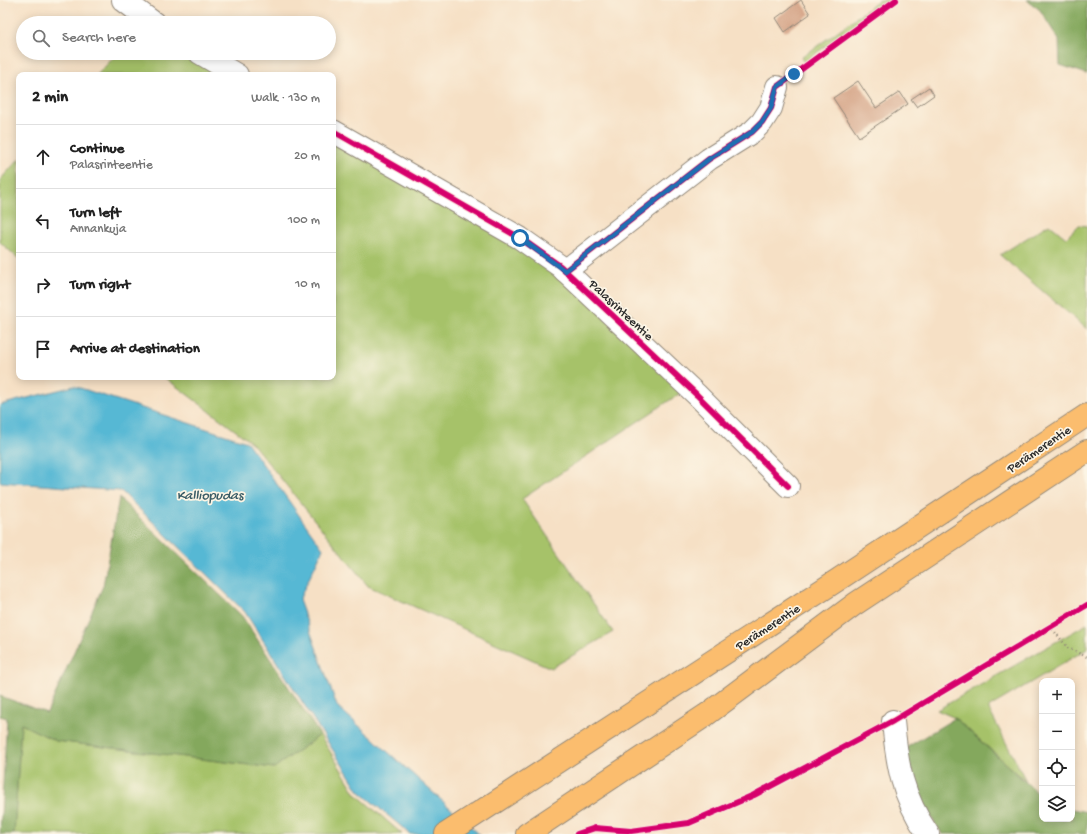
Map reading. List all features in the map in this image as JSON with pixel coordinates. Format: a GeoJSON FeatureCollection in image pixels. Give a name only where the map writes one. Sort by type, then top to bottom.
{"type":"FeatureCollection","features":[{"type":"Feature","properties":{"kind":"highway","name":"Perämerentie"},"geometry":{"type":"LineString","coordinates":[[446,834],[830,586],[1087,415]]}},
{"type":"Feature","properties":{"kind":"highway"},"geometry":{"type":"LineString","coordinates":[[536,828],[706,715],[855,604],[1087,451]]}},
{"type":"Feature","properties":{"kind":"street"},"geometry":{"type":"LineString","coordinates":[[123,0],[145,16]]}},
{"type":"Feature","properties":{"kind":"street"},"geometry":{"type":"LineString","coordinates":[[212,60],[232,72]]}},
{"type":"Feature","properties":{"kind":"street"},"geometry":{"type":"LineString","coordinates":[[565,271],[709,159],[752,132],[762,122],[771,108],[777,87]]}},
{"type":"Feature","properties":{"kind":"street","name":"Palasrinteentie"},"geometry":{"type":"LineString","coordinates":[[336,133],[520,238],[565,271],[697,395],[788,486]]}},
{"type":"Feature","properties":{"kind":"street"},"geometry":{"type":"LineString","coordinates":[[893,721],[901,782],[928,834]]}},
{"type":"Feature","properties":{"kind":"path"},"geometry":{"type":"LineString","coordinates":[[1044,630],[1056,623]]}},
{"type":"Feature","properties":{"kind":"path"},"geometry":{"type":"LineString","coordinates":[[1050,626],[1068,648],[1087,657]]}},
{"type":"Feature","properties":{"kind":"green space"},"geometry":{"type":"Polygon","coordinates":[[[880,0],[889,0],[804,62],[801,58],[880,0]]]}},
{"type":"Feature","properties":{"kind":"green space"},"geometry":{"type":"Polygon","coordinates":[[[1027,0],[1087,0],[1087,74],[1060,65],[1059,40],[1040,10],[1027,0]]]}},
{"type":"Feature","properties":{"kind":"green space"},"geometry":{"type":"Polygon","coordinates":[[[111,60],[206,60],[226,72],[100,72],[111,60]]]}},
{"type":"Feature","properties":{"kind":"green space"},"geometry":{"type":"Polygon","coordinates":[[[336,138],[516,245],[574,286],[685,390],[522,499],[613,632],[551,668],[368,586],[252,443],[168,380],[336,380],[336,138]]]}},
{"type":"Feature","properties":{"kind":"green space"},"geometry":{"type":"Polygon","coordinates":[[[16,162],[16,256],[0,242],[0,180],[16,162]]]}},
{"type":"Feature","properties":{"kind":"green space"},"geometry":{"type":"Polygon","coordinates":[[[1049,224],[1066,238],[1079,225],[1087,226],[1087,329],[1000,255],[1049,224]]]}},
{"type":"Feature","properties":{"kind":"green space"},"geometry":{"type":"Polygon","coordinates":[[[119,498],[242,616],[320,735],[274,768],[56,741],[21,724],[14,834],[0,834],[7,718],[0,716],[0,696],[47,713],[103,586],[119,498]]]}},
{"type":"Feature","properties":{"kind":"green space"},"geometry":{"type":"Polygon","coordinates":[[[1087,624],[1087,649],[988,708],[1026,781],[955,718],[937,710],[1087,624]]]}},
{"type":"Feature","properties":{"kind":"green space"},"geometry":{"type":"Polygon","coordinates":[[[955,718],[1039,794],[1039,822],[1075,822],[1075,810],[1087,812],[1087,834],[942,834],[925,808],[909,776],[904,749],[955,718]]]}},
{"type":"Feature","properties":{"kind":"green space"},"geometry":{"type":"Polygon","coordinates":[[[21,724],[56,741],[274,768],[320,735],[356,794],[402,834],[14,834],[21,724]]]}},
{"type":"Feature","properties":{"kind":"water","name":"Kalliopudas"},"geometry":{"type":"Polygon","coordinates":[[[74,386],[247,442],[323,549],[299,600],[337,706],[479,834],[410,834],[359,791],[245,612],[121,491],[0,482],[0,405],[74,386]]]}},
{"type":"Feature","properties":{"kind":"building"},"geometry":{"type":"Polygon","coordinates":[[[801,0],[810,14],[785,32],[776,18],[801,0]]]}},
{"type":"Feature","properties":{"kind":"building"},"geometry":{"type":"Polygon","coordinates":[[[858,81],[876,108],[900,92],[908,104],[859,137],[833,98],[858,81]]]}},
{"type":"Feature","properties":{"kind":"building"},"geometry":{"type":"Polygon","coordinates":[[[929,87],[934,95],[917,107],[911,99],[929,87]]]}},
{"type":"Feature","properties":{"kind":"cycle path"},"geometry":{"type":"LineString","coordinates":[[565,271],[709,159],[752,132],[762,122],[771,108],[777,87],[896,0]]}},
{"type":"Feature","properties":{"kind":"cycle path"},"geometry":{"type":"LineString","coordinates":[[336,133],[520,238],[560,266],[697,395],[788,486]]}},
{"type":"Feature","properties":{"kind":"cycle path"},"geometry":{"type":"LineString","coordinates":[[577,834],[595,828],[631,831],[689,823],[754,795],[893,721],[1087,605]]}},
{"type":"Feature","properties":{"kind":"route"},"geometry":{"type":"LineString","coordinates":[[520,238],[565,271],[709,159],[752,132],[762,122],[771,108],[777,87],[794,74]]}}]}
